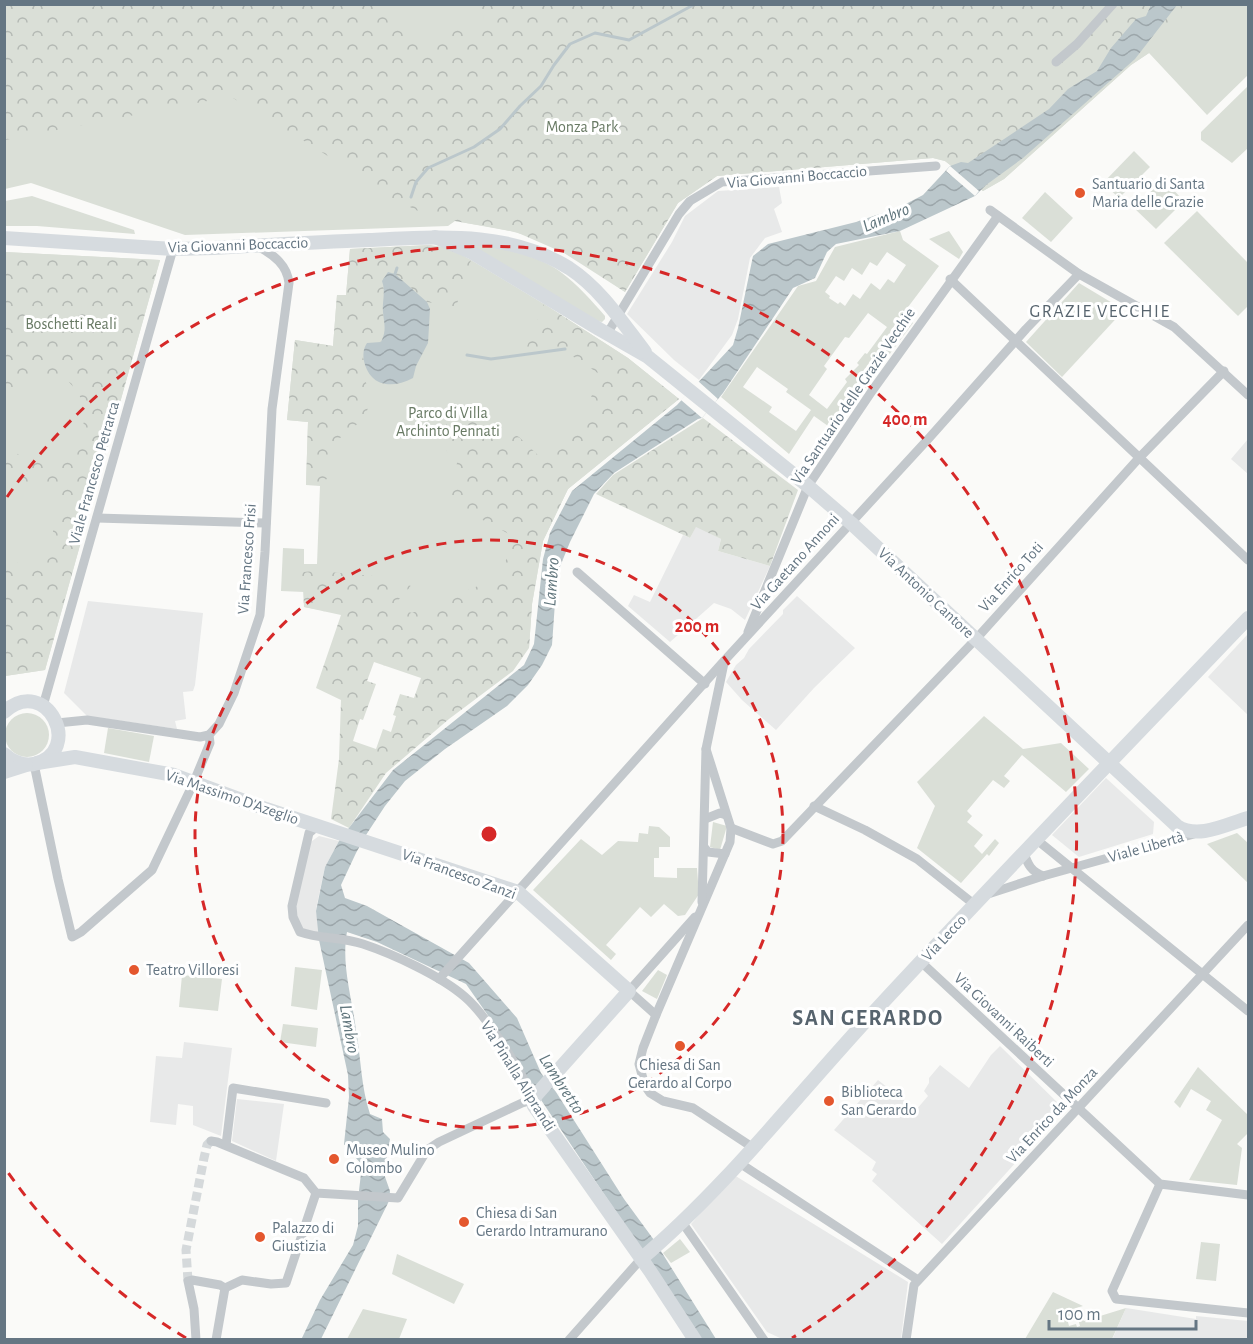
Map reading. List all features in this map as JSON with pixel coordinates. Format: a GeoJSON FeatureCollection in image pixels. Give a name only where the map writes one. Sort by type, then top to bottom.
{"type":"FeatureCollection","features":[{"type":"Feature","properties":{"kind":"main road","name":"Via Giovanni Boccaccio"},"geometry":{"type":"LineString","coordinates":[[4,238],[173,249],[461,236],[503,243],[537,252],[569,269],[599,293],[648,357]]}},
{"type":"Feature","properties":{"kind":"main road","name":"Via Giovanni Boccaccio"},"geometry":{"type":"LineString","coordinates":[[435,237],[471,252],[648,357]]}},
{"type":"Feature","properties":{"kind":"main road","name":"Via Antonio Cantore"},"geometry":{"type":"LineString","coordinates":[[648,357],[808,486],[850,523],[1177,826],[1197,833]]}},
{"type":"Feature","properties":{"kind":"main road","name":"Via Lecco"},"geometry":{"type":"LineString","coordinates":[[643,1258],[682,1222],[921,962],[1248,618]]}},
{"type":"Feature","properties":{"kind":"main road"},"geometry":{"type":"LineString","coordinates":[[4,701],[32,702],[51,712],[63,744],[75,757]]}},
{"type":"Feature","properties":{"kind":"main road"},"geometry":{"type":"LineString","coordinates":[[4,712],[19,703]]}},
{"type":"Feature","properties":{"kind":"main road"},"geometry":{"type":"LineString","coordinates":[[4,754],[11,760],[32,764],[46,759],[57,745],[58,728]]}},
{"type":"Feature","properties":{"kind":"main road","name":"Via Massimo D'Azeglio"},"geometry":{"type":"LineString","coordinates":[[4,772],[32,764],[75,757],[174,775],[317,826]]}},
{"type":"Feature","properties":{"kind":"main road","name":"Viale Libertà"},"geometry":{"type":"LineString","coordinates":[[1197,833],[1248,818]]}},
{"type":"Feature","properties":{"kind":"main road","name":"Via Francesco Zanzi"},"geometry":{"type":"LineString","coordinates":[[317,826],[518,892],[629,991]]}},
{"type":"Feature","properties":{"kind":"main road"},"geometry":{"type":"LineString","coordinates":[[535,1097],[629,991]]}},
{"type":"Feature","properties":{"kind":"main road","name":"Via Pinalla Aliprandi"},"geometry":{"type":"LineString","coordinates":[[535,1097],[534,1106],[643,1258],[695,1340]]}},
{"type":"Feature","properties":{"kind":"street"},"geometry":{"type":"LineString","coordinates":[[1056,62],[1077,44],[1113,4]]}},
{"type":"Feature","properties":{"kind":"street","name":"Via Giovanni Boccaccio"},"geometry":{"type":"LineString","coordinates":[[606,333],[679,214],[690,201],[722,182],[936,166]]}},
{"type":"Feature","properties":{"kind":"street","name":"Via Santuario delle Grazie Vecchie"},"geometry":{"type":"LineString","coordinates":[[745,639],[808,486],[994,213],[1079,274]]}},
{"type":"Feature","properties":{"kind":"street","name":"Via Francesco Frisi"},"geometry":{"type":"LineString","coordinates":[[32,764],[72,937],[81,932],[152,870],[210,743],[209,735],[219,724],[234,693],[257,625],[262,596],[272,409],[289,283],[288,275],[279,261],[256,246]]}},
{"type":"Feature","properties":{"kind":"street","name":"Viale Francesco Petrarca"},"geometry":{"type":"LineString","coordinates":[[43,706],[173,249]]}},
{"type":"Feature","properties":{"kind":"street"},"geometry":{"type":"LineString","coordinates":[[1079,274],[1174,327],[1248,395]]}},
{"type":"Feature","properties":{"kind":"street","name":"Via Gaetano Annoni"},"geometry":{"type":"LineString","coordinates":[[441,977],[724,661],[1079,274]]}},
{"type":"Feature","properties":{"kind":"street"},"geometry":{"type":"LineString","coordinates":[[950,279],[1248,560]]}},
{"type":"Feature","properties":{"kind":"street","name":"Via Enrico Toti"},"geometry":{"type":"LineString","coordinates":[[731,828],[773,844],[778,843],[976,639],[1139,458],[1224,371]]}},
{"type":"Feature","properties":{"kind":"street"},"geometry":{"type":"LineString","coordinates":[[97,518],[266,523]]}},
{"type":"Feature","properties":{"kind":"street"},"geometry":{"type":"LineString","coordinates":[[577,572],[705,684]]}},
{"type":"Feature","properties":{"kind":"street"},"geometry":{"type":"LineString","coordinates":[[656,1015],[629,991],[702,909],[705,749],[724,661]]}},
{"type":"Feature","properties":{"kind":"street"},"geometry":{"type":"LineString","coordinates":[[58,728],[87,720],[200,737],[209,735]]}},
{"type":"Feature","properties":{"kind":"street"},"geometry":{"type":"LineString","coordinates":[[705,749],[731,828],[730,842],[656,1015],[639,1064],[645,1086],[650,1093],[663,1101],[693,1108],[705,1114],[752,1147]]}},
{"type":"Feature","properties":{"kind":"street"},"geometry":{"type":"LineString","coordinates":[[814,806],[865,830],[917,859],[979,901]]}},
{"type":"Feature","properties":{"kind":"street"},"geometry":{"type":"LineString","coordinates":[[705,819],[720,813],[726,815]]}},
{"type":"Feature","properties":{"kind":"street","name":"Via Pinalla Aliprandi"},"geometry":{"type":"LineString","coordinates":[[317,826],[309,833],[292,906],[292,918],[300,932],[320,937],[346,939],[386,953],[441,977],[466,997],[489,1026],[535,1097]]}},
{"type":"Feature","properties":{"kind":"street","name":"Viale Libertà"},"geometry":{"type":"LineString","coordinates":[[979,901],[1043,876],[1197,833]]}},
{"type":"Feature","properties":{"kind":"street"},"geometry":{"type":"LineString","coordinates":[[1037,840],[1248,1011]]}},
{"type":"Feature","properties":{"kind":"street"},"geometry":{"type":"LineString","coordinates":[[704,847],[708,852],[725,854]]}},
{"type":"Feature","properties":{"kind":"street"},"geometry":{"type":"LineString","coordinates":[[1024,853],[1028,864],[1043,876]]}},
{"type":"Feature","properties":{"kind":"street","name":"Via Enrico da Monza"},"geometry":{"type":"LineString","coordinates":[[906,1340],[914,1286],[918,1280],[1248,925]]}},
{"type":"Feature","properties":{"kind":"street","name":"Via Giovanni Raiberti"},"geometry":{"type":"LineString","coordinates":[[921,962],[1160,1184]]}},
{"type":"Feature","properties":{"kind":"street"},"geometry":{"type":"LineString","coordinates":[[226,1145],[233,1088],[326,1103]]}},
{"type":"Feature","properties":{"kind":"street"},"geometry":{"type":"LineString","coordinates":[[211,1141],[226,1145],[304,1178],[316,1193],[394,1198],[427,1150],[439,1142],[535,1097]]}},
{"type":"Feature","properties":{"kind":"street"},"geometry":{"type":"LineString","coordinates":[[738,1162],[918,1280]]}},
{"type":"Feature","properties":{"kind":"street"},"geometry":{"type":"LineString","coordinates":[[1248,1195],[1160,1184],[1112,1291],[1116,1299],[1248,1313]]}},
{"type":"Feature","properties":{"kind":"street"},"geometry":{"type":"LineString","coordinates":[[225,1288],[242,1280],[273,1284],[286,1283],[316,1193]]}},
{"type":"Feature","properties":{"kind":"street"},"geometry":{"type":"LineString","coordinates":[[682,1222],[765,1340]]}},
{"type":"Feature","properties":{"kind":"street"},"geometry":{"type":"LineString","coordinates":[[569,1340],[643,1258]]}},
{"type":"Feature","properties":{"kind":"street"},"geometry":{"type":"LineString","coordinates":[[195,1340],[194,1309],[188,1281],[220,1285],[225,1288]]}},
{"type":"Feature","properties":{"kind":"street"},"geometry":{"type":"LineString","coordinates":[[216,1340],[225,1288]]}},
{"type":"Feature","properties":{"kind":"shaded area"},"geometry":{"type":"Polygon","coordinates":[[[779,187],[782,203],[774,209],[782,232],[765,238],[750,258],[738,319],[732,335],[699,380],[674,360],[627,314],[672,242],[685,216],[718,191],[779,187]]]}},
{"type":"Feature","properties":{"kind":"shaded area"},"geometry":{"type":"Polygon","coordinates":[[[1248,439],[1248,474],[1231,459],[1248,439]]]}},
{"type":"Feature","properties":{"kind":"shaded area"},"geometry":{"type":"Polygon","coordinates":[[[696,526],[721,539],[718,551],[770,566],[745,620],[731,609],[714,603],[670,642],[628,606],[634,595],[650,602],[683,535],[690,538],[696,526]]]}},
{"type":"Feature","properties":{"kind":"shaded area"},"geometry":{"type":"Polygon","coordinates":[[[797,596],[855,648],[776,730],[742,700],[726,682],[749,649],[797,596]]]}},
{"type":"Feature","properties":{"kind":"shaded area"},"geometry":{"type":"Polygon","coordinates":[[[88,601],[203,613],[195,685],[193,691],[183,692],[186,719],[175,721],[177,729],[87,716],[64,693],[88,601]]]}},
{"type":"Feature","properties":{"kind":"shaded area"},"geometry":{"type":"Polygon","coordinates":[[[1248,634],[1248,715],[1208,677],[1248,634]]]}},
{"type":"Feature","properties":{"kind":"shaded area"},"geometry":{"type":"Polygon","coordinates":[[[1106,778],[1154,822],[1153,834],[1079,857],[1052,835],[1106,778]]]}},
{"type":"Feature","properties":{"kind":"shaded area"},"geometry":{"type":"Polygon","coordinates":[[[319,836],[339,841],[325,867],[317,904],[320,934],[301,928],[295,912],[308,844],[319,836]]]}},
{"type":"Feature","properties":{"kind":"shaded area"},"geometry":{"type":"Polygon","coordinates":[[[184,1042],[232,1048],[221,1136],[193,1125],[193,1106],[178,1104],[176,1125],[150,1122],[156,1056],[182,1058],[184,1042]]]}},
{"type":"Feature","properties":{"kind":"shaded area"},"geometry":{"type":"Polygon","coordinates":[[[1000,1046],[1064,1109],[942,1244],[872,1181],[877,1174],[872,1170],[876,1162],[834,1130],[878,1080],[916,1110],[928,1096],[924,1091],[929,1078],[940,1065],[969,1088],[991,1055],[1000,1046]]]}},
{"type":"Feature","properties":{"kind":"shaded area"},"geometry":{"type":"Polygon","coordinates":[[[237,1099],[284,1104],[276,1161],[232,1141],[237,1099]]]}},
{"type":"Feature","properties":{"kind":"shaded area"},"geometry":{"type":"Polygon","coordinates":[[[734,1175],[908,1282],[901,1339],[779,1339],[767,1332],[691,1224],[734,1175]]]}},
{"type":"Feature","properties":{"kind":"shaded area"},"geometry":{"type":"Polygon","coordinates":[[[1126,1308],[1196,1319],[1196,1316],[1248,1321],[1248,1339],[1112,1340],[1126,1308]]]}},
{"type":"Feature","properties":{"kind":"green space","name":"Monza Park"},"geometry":{"type":"Polygon","coordinates":[[[97,4],[377,5],[407,35],[421,41],[447,34],[462,26],[496,24],[491,13],[458,4],[1184,5],[1149,53],[1131,65],[1004,179],[983,191],[945,161],[933,158],[717,176],[678,203],[625,292],[564,253],[516,232],[455,221],[436,220],[390,197],[233,98],[228,97],[5,140],[5,5],[41,5],[76,19],[97,4]]]}},
{"type":"Feature","properties":{"kind":"green space","name":"Monza Park"},"geometry":{"type":"Polygon","coordinates":[[[4,5],[1248,5],[1248,75],[1207,115],[1149,53],[1131,65],[1004,179],[983,191],[945,161],[933,158],[717,176],[678,203],[625,292],[572,257],[544,242],[507,230],[455,221],[448,226],[185,235],[31,183],[5,189],[4,5]]]}},
{"type":"Feature","properties":{"kind":"green space"},"geometry":{"type":"Polygon","coordinates":[[[1248,86],[1248,148],[1232,163],[1201,140],[1201,132],[1248,86]]]}},
{"type":"Feature","properties":{"kind":"green space"},"geometry":{"type":"Polygon","coordinates":[[[1134,151],[1150,167],[1119,198],[1103,183],[1134,151]]]}},
{"type":"Feature","properties":{"kind":"green space"},"geometry":{"type":"Polygon","coordinates":[[[1163,179],[1184,201],[1156,229],[1134,208],[1163,179]]]}},
{"type":"Feature","properties":{"kind":"green space"},"geometry":{"type":"Polygon","coordinates":[[[1045,192],[1073,218],[1051,242],[1022,218],[1045,192]]]}},
{"type":"Feature","properties":{"kind":"green space"},"geometry":{"type":"Polygon","coordinates":[[[32,196],[134,230],[135,234],[37,226],[5,226],[5,201],[32,196]]]}},
{"type":"Feature","properties":{"kind":"green space"},"geometry":{"type":"Polygon","coordinates":[[[1197,211],[1248,263],[1248,306],[1238,316],[1164,243],[1197,211]]]}},
{"type":"Feature","properties":{"kind":"green space"},"geometry":{"type":"Polygon","coordinates":[[[900,231],[903,240],[939,266],[902,315],[913,323],[874,375],[865,369],[860,376],[869,383],[835,431],[814,416],[789,454],[721,397],[798,286],[816,281],[835,247],[900,231]],[[887,252],[877,266],[870,262],[862,275],[852,268],[844,281],[836,276],[825,292],[830,296],[829,298],[845,306],[853,294],[860,299],[871,283],[880,290],[888,279],[894,283],[906,265],[887,252]],[[868,313],[849,338],[845,337],[824,366],[827,369],[809,395],[827,409],[847,382],[845,379],[859,365],[857,363],[865,353],[867,354],[887,327],[868,313]],[[757,367],[743,387],[772,407],[769,412],[796,431],[811,410],[786,392],[788,389],[757,367]]]}},
{"type":"Feature","properties":{"kind":"green space"},"geometry":{"type":"Polygon","coordinates":[[[949,231],[963,252],[959,259],[929,239],[949,231]]]}},
{"type":"Feature","properties":{"kind":"green space"},"geometry":{"type":"Polygon","coordinates":[[[456,240],[511,250],[551,266],[579,288],[605,316],[605,319],[602,322],[597,321],[456,240]]]}},
{"type":"Feature","properties":{"kind":"green space","name":"Parco di Villa Archinto Pennati"},"geometry":{"type":"Polygon","coordinates":[[[430,245],[471,260],[544,304],[628,358],[679,399],[568,489],[543,541],[532,604],[529,648],[304,607],[304,592],[281,591],[283,548],[304,549],[304,564],[317,564],[320,486],[306,485],[308,422],[287,420],[295,340],[333,346],[337,295],[346,295],[350,249],[430,245]]]}},
{"type":"Feature","properties":{"kind":"green space"},"geometry":{"type":"Polygon","coordinates":[[[430,245],[450,248],[471,260],[456,307],[427,302],[395,274],[388,272],[382,281],[384,334],[381,342],[367,343],[363,357],[366,368],[363,374],[371,397],[365,418],[335,442],[330,476],[320,485],[306,485],[308,422],[287,420],[295,340],[333,346],[337,295],[346,295],[350,249],[430,245]]]}},
{"type":"Feature","properties":{"kind":"green space","name":"Boschetti Reali"},"geometry":{"type":"Polygon","coordinates":[[[4,252],[160,260],[45,670],[5,676],[4,252]]]}},
{"type":"Feature","properties":{"kind":"green space","name":"Boschetti Reali"},"geometry":{"type":"Polygon","coordinates":[[[5,252],[160,260],[45,670],[5,676],[5,558],[31,568],[50,558],[54,523],[61,499],[52,489],[5,479],[5,445],[6,448],[26,458],[43,460],[59,456],[79,446],[86,411],[78,392],[68,381],[51,376],[22,383],[8,398],[5,410],[5,252]]]}},
{"type":"Feature","properties":{"kind":"green space"},"geometry":{"type":"Polygon","coordinates":[[[1079,283],[1124,310],[1062,377],[1026,342],[1079,283]]]}},
{"type":"Feature","properties":{"kind":"green space"},"geometry":{"type":"Polygon","coordinates":[[[544,304],[628,358],[679,399],[568,489],[543,541],[532,604],[529,648],[513,671],[449,719],[386,773],[349,828],[331,819],[339,759],[341,700],[316,688],[341,615],[304,607],[302,572],[318,571],[384,577],[411,586],[392,607],[412,613],[495,579],[507,558],[512,536],[486,521],[456,513],[449,500],[457,463],[440,443],[447,423],[472,416],[496,425],[519,437],[542,459],[567,446],[584,418],[599,374],[576,358],[551,348],[525,351],[544,304]],[[374,662],[367,681],[376,684],[353,741],[376,749],[383,729],[391,732],[396,716],[393,715],[400,694],[414,698],[421,678],[374,662]]]}},
{"type":"Feature","properties":{"kind":"green space"},"geometry":{"type":"Polygon","coordinates":[[[703,418],[798,490],[770,566],[718,551],[721,539],[696,527],[690,538],[596,494],[613,475],[703,418]]]}},
{"type":"Feature","properties":{"kind":"green space"},"geometry":{"type":"Polygon","coordinates":[[[27,713],[43,719],[49,735],[43,751],[27,757],[11,751],[5,735],[11,719],[27,713]]]}},
{"type":"Feature","properties":{"kind":"green space"},"geometry":{"type":"Polygon","coordinates":[[[984,716],[1023,749],[1061,743],[1089,769],[1066,792],[1022,755],[1004,776],[1010,781],[1004,788],[993,780],[967,811],[972,816],[967,822],[983,835],[974,846],[982,854],[995,839],[999,843],[961,883],[917,848],[935,806],[917,782],[984,716]]]}},
{"type":"Feature","properties":{"kind":"green space"},"geometry":{"type":"Polygon","coordinates":[[[108,728],[154,736],[149,762],[104,753],[108,728]]]}},
{"type":"Feature","properties":{"kind":"green space"},"geometry":{"type":"Polygon","coordinates":[[[713,822],[727,826],[720,850],[710,847],[713,822]]]}},
{"type":"Feature","properties":{"kind":"green space"},"geometry":{"type":"Polygon","coordinates":[[[649,826],[659,827],[670,837],[670,847],[659,847],[659,858],[654,858],[654,877],[677,878],[677,868],[697,868],[699,894],[685,915],[678,916],[664,904],[651,917],[640,907],[606,945],[616,954],[611,960],[533,890],[581,839],[602,855],[618,841],[638,842],[639,833],[648,834],[649,826]]]}},
{"type":"Feature","properties":{"kind":"green space"},"geometry":{"type":"Polygon","coordinates":[[[1237,833],[1248,843],[1248,883],[1207,844],[1237,833]]]}},
{"type":"Feature","properties":{"kind":"green space"},"geometry":{"type":"Polygon","coordinates":[[[295,967],[322,970],[317,1010],[291,1006],[295,967]]]}},
{"type":"Feature","properties":{"kind":"green space"},"geometry":{"type":"Polygon","coordinates":[[[658,970],[667,975],[657,999],[642,991],[658,970]]]}},
{"type":"Feature","properties":{"kind":"green space"},"geometry":{"type":"Polygon","coordinates":[[[182,975],[222,979],[218,1011],[179,1007],[182,975]]]}},
{"type":"Feature","properties":{"kind":"green space"},"geometry":{"type":"Polygon","coordinates":[[[283,1024],[318,1028],[316,1047],[280,1042],[283,1024]]]}},
{"type":"Feature","properties":{"kind":"green space"},"geometry":{"type":"Polygon","coordinates":[[[1198,1067],[1248,1115],[1248,1133],[1237,1144],[1242,1148],[1237,1185],[1189,1180],[1222,1120],[1206,1110],[1211,1101],[1191,1089],[1180,1108],[1174,1102],[1198,1067]]]}},
{"type":"Feature","properties":{"kind":"green space"},"geometry":{"type":"Polygon","coordinates":[[[680,1239],[690,1252],[671,1263],[663,1253],[680,1239]]]}},
{"type":"Feature","properties":{"kind":"green space"},"geometry":{"type":"Polygon","coordinates":[[[1201,1242],[1220,1244],[1216,1281],[1196,1279],[1201,1242]]]}},
{"type":"Feature","properties":{"kind":"green space"},"geometry":{"type":"Polygon","coordinates":[[[397,1254],[464,1284],[454,1304],[392,1274],[397,1254]]]}},
{"type":"Feature","properties":{"kind":"green space"},"geometry":{"type":"Polygon","coordinates":[[[1053,1292],[1083,1306],[1069,1310],[1072,1321],[1068,1322],[1069,1326],[1076,1324],[1077,1327],[1080,1326],[1078,1319],[1081,1318],[1084,1321],[1126,1308],[1112,1339],[1025,1339],[1053,1292]]]}},
{"type":"Feature","properties":{"kind":"green space"},"geometry":{"type":"Polygon","coordinates":[[[363,1309],[407,1319],[399,1339],[347,1339],[363,1309]]]}},
{"type":"Feature","properties":{"kind":"water","name":"Lambro"},"geometry":{"type":"Polygon","coordinates":[[[1151,5],[1177,5],[1135,59],[1023,158],[975,196],[900,231],[836,244],[827,252],[815,278],[793,288],[723,393],[702,418],[614,473],[594,494],[557,574],[552,645],[542,665],[528,685],[507,706],[445,749],[405,781],[366,835],[341,885],[345,898],[367,906],[469,963],[517,1018],[541,1073],[556,1092],[624,1199],[654,1240],[716,1339],[701,1339],[466,984],[377,942],[347,932],[346,969],[365,1093],[370,1114],[382,1119],[383,1132],[390,1139],[384,1174],[390,1191],[389,1201],[321,1339],[301,1340],[320,1300],[353,1245],[358,1226],[362,1165],[344,1144],[349,1097],[348,1075],[319,940],[316,911],[325,867],[339,841],[393,770],[524,665],[534,644],[543,559],[550,533],[572,491],[677,405],[733,345],[753,256],[768,244],[856,222],[900,207],[923,195],[950,166],[961,162],[968,163],[1049,109],[1068,89],[1097,71],[1111,48],[1136,19],[1146,16],[1151,5]]]}},
{"type":"Feature","properties":{"kind":"water"},"geometry":{"type":"Polygon","coordinates":[[[388,272],[395,274],[427,302],[430,309],[428,343],[416,366],[413,378],[397,384],[377,381],[367,370],[363,356],[367,343],[381,342],[384,334],[382,281],[388,272]]]}},
{"type":"Feature","properties":{"kind":"pier"},"geometry":{"type":"Polygon","coordinates":[[[950,166],[979,191],[975,196],[946,171],[950,166]]]}},
{"type":"Feature","properties":{"kind":"pier"},"geometry":{"type":"Polygon","coordinates":[[[698,381],[718,399],[702,418],[681,400],[698,381]]]}},
{"type":"Feature","properties":{"kind":"waterway"},"geometry":{"type":"LineString","coordinates":[[298,4],[326,4]]}},
{"type":"Feature","properties":{"kind":"waterway"},"geometry":{"type":"LineString","coordinates":[[411,197],[416,182],[428,168],[474,147],[500,129],[541,86],[570,44],[595,33],[629,40],[695,4]]}},
{"type":"Feature","properties":{"kind":"waterway"},"geometry":{"type":"LineString","coordinates":[[395,274],[397,268]]}},
{"type":"Feature","properties":{"kind":"waterway"},"geometry":{"type":"LineString","coordinates":[[467,355],[491,359],[565,349]]}},
{"type":"Feature","properties":{"kind":"tunnel"},"geometry":{"type":"LineString","coordinates":[[188,1281],[186,1250],[204,1158],[207,1145],[211,1141]]}},
{"type":"Feature","properties":{"kind":"place","name":"Santuario di Santa Maria delle Grazie"},"geometry":{"type":"Point","coordinates":[1080,193]}},
{"type":"Feature","properties":{"kind":"place","name":"Teatro Villoresi"},"geometry":{"type":"Point","coordinates":[134,970]}},
{"type":"Feature","properties":{"kind":"place","name":"Chiesa di San Gerardo al Corpo"},"geometry":{"type":"Point","coordinates":[680,1046]}},
{"type":"Feature","properties":{"kind":"place","name":"Biblioteca San Gerardo"},"geometry":{"type":"Point","coordinates":[829,1101]}},
{"type":"Feature","properties":{"kind":"place","name":"Museo Mulino Colombo"},"geometry":{"type":"Point","coordinates":[334,1159]}},
{"type":"Feature","properties":{"kind":"place","name":"Chiesa di San Gerardo Intramurano"},"geometry":{"type":"Point","coordinates":[464,1222]}},
{"type":"Feature","properties":{"kind":"place","name":"Palazzo di Giustizia"},"geometry":{"type":"Point","coordinates":[260,1237]}},
{"type":"Feature","properties":{"kind":"district","name":"GRAZIE VECCHIE"},"geometry":{"type":"Point","coordinates":[1100,312]}},
{"type":"Feature","properties":{"kind":"district","name":"SAN GERARDO"},"geometry":{"type":"Point","coordinates":[868,1018]}},
{"type":"Feature","properties":{"kind":"water label","name":"Lambretto"},"geometry":{"type":"Point","coordinates":[561,1084]}}]}
